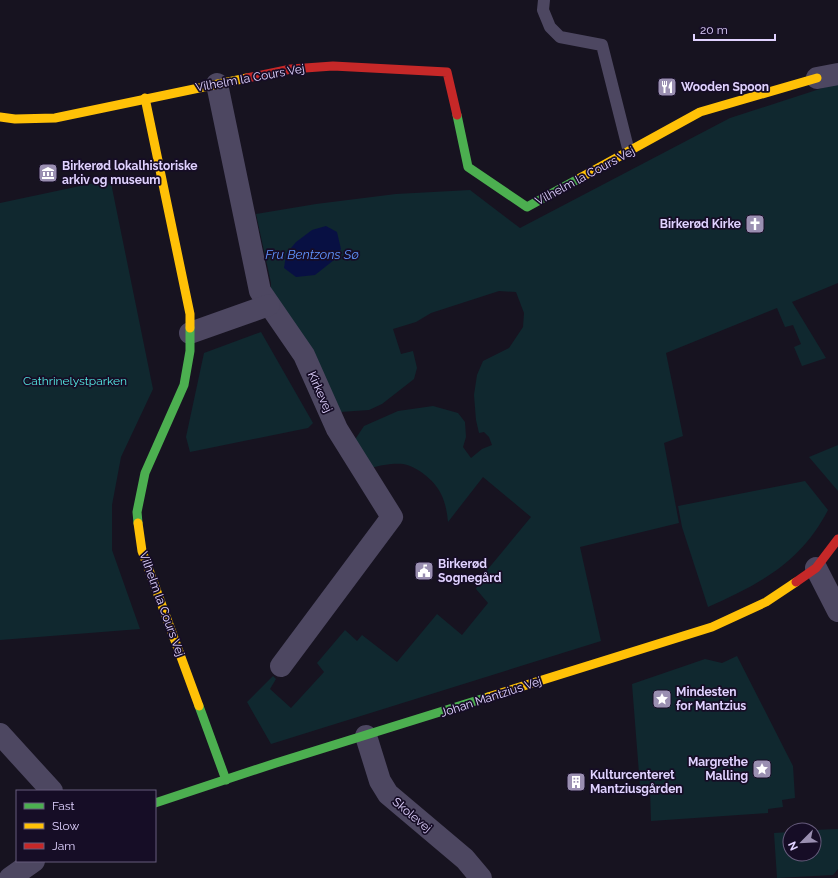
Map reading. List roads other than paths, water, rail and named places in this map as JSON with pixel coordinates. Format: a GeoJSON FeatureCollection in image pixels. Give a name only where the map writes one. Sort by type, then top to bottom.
{"type":"FeatureCollection","features":[{"type":"Feature","properties":{"kind":"street","name":"Vilhelm la Cours Vej"},"geometry":{"type":"LineString","coordinates":[[0,117],[15,119],[55,118],[145,98],[291,69],[333,66],[448,72],[468,167],[527,207],[700,112],[817,78],[838,74]]}},
{"type":"Feature","properties":{"kind":"street","name":"Kirkevej"},"geometry":{"type":"LineString","coordinates":[[217,84],[260,291],[304,356],[337,429],[392,517],[281,666]]}},
{"type":"Feature","properties":{"kind":"street","name":"Vilhelm la Cours Vej"},"geometry":{"type":"LineString","coordinates":[[145,98],[190,314],[190,351],[184,385],[145,472],[137,512],[142,551],[226,780]]}},
{"type":"Feature","properties":{"kind":"street"},"geometry":{"type":"LineString","coordinates":[[190,333],[270,305]]}},
{"type":"Feature","properties":{"kind":"street","name":"Johan Mantzius Vej"},"geometry":{"type":"LineString","coordinates":[[156,803],[276,763],[712,627],[766,602],[816,568],[838,539]]}},
{"type":"Feature","properties":{"kind":"street"},"geometry":{"type":"LineString","coordinates":[[816,568],[838,611]]}},
{"type":"Feature","properties":{"kind":"street"},"geometry":{"type":"LineString","coordinates":[[0,734],[51,790]]}},
{"type":"Feature","properties":{"kind":"street","name":"Skolevej"},"geometry":{"type":"LineString","coordinates":[[366,736],[380,781],[388,794],[465,858],[481,878]]}},
{"type":"Feature","properties":{"kind":"street"},"geometry":{"type":"LineString","coordinates":[[10,878],[33,862]]}},
{"type":"Feature","properties":{"kind":"lane"},"geometry":{"type":"LineString","coordinates":[[544,0],[543,10],[550,27],[560,37],[602,45],[629,152]]}},
{"type":"Feature","properties":{"kind":"water","name":"Fru Bentzons Sø"},"geometry":{"type":"Polygon","coordinates":[[[326,226],[337,232],[341,249],[334,260],[315,275],[296,277],[284,268],[286,254],[296,242],[312,230],[326,226]]]}},
{"type":"Feature","properties":{"kind":"place","name":"Wooden Spoon"},"geometry":{"type":"Point","coordinates":[667,87]}},
{"type":"Feature","properties":{"kind":"place","name":"Birkerød lokalhistoriske arkiv og museum"},"geometry":{"type":"Point","coordinates":[48,173]}},
{"type":"Feature","properties":{"kind":"place","name":"Birkerød Kirke"},"geometry":{"type":"Point","coordinates":[755,224]}},
{"type":"Feature","properties":{"kind":"place","name":"Birkerød Sognegård"},"geometry":{"type":"Point","coordinates":[424,571]}},
{"type":"Feature","properties":{"kind":"place","name":"Mindesten for Mantzius"},"geometry":{"type":"Point","coordinates":[662,699]}},
{"type":"Feature","properties":{"kind":"place","name":"Margrethe Malling"},"geometry":{"type":"Point","coordinates":[762,769]}},
{"type":"Feature","properties":{"kind":"place","name":"Kulturcenteret Mantziusgården"},"geometry":{"type":"Point","coordinates":[576,782]}},
{"type":"Feature","properties":{"kind":"park label","name":"Cathrinelystparken"},"geometry":{"type":"Point","coordinates":[75,381]}}]}
